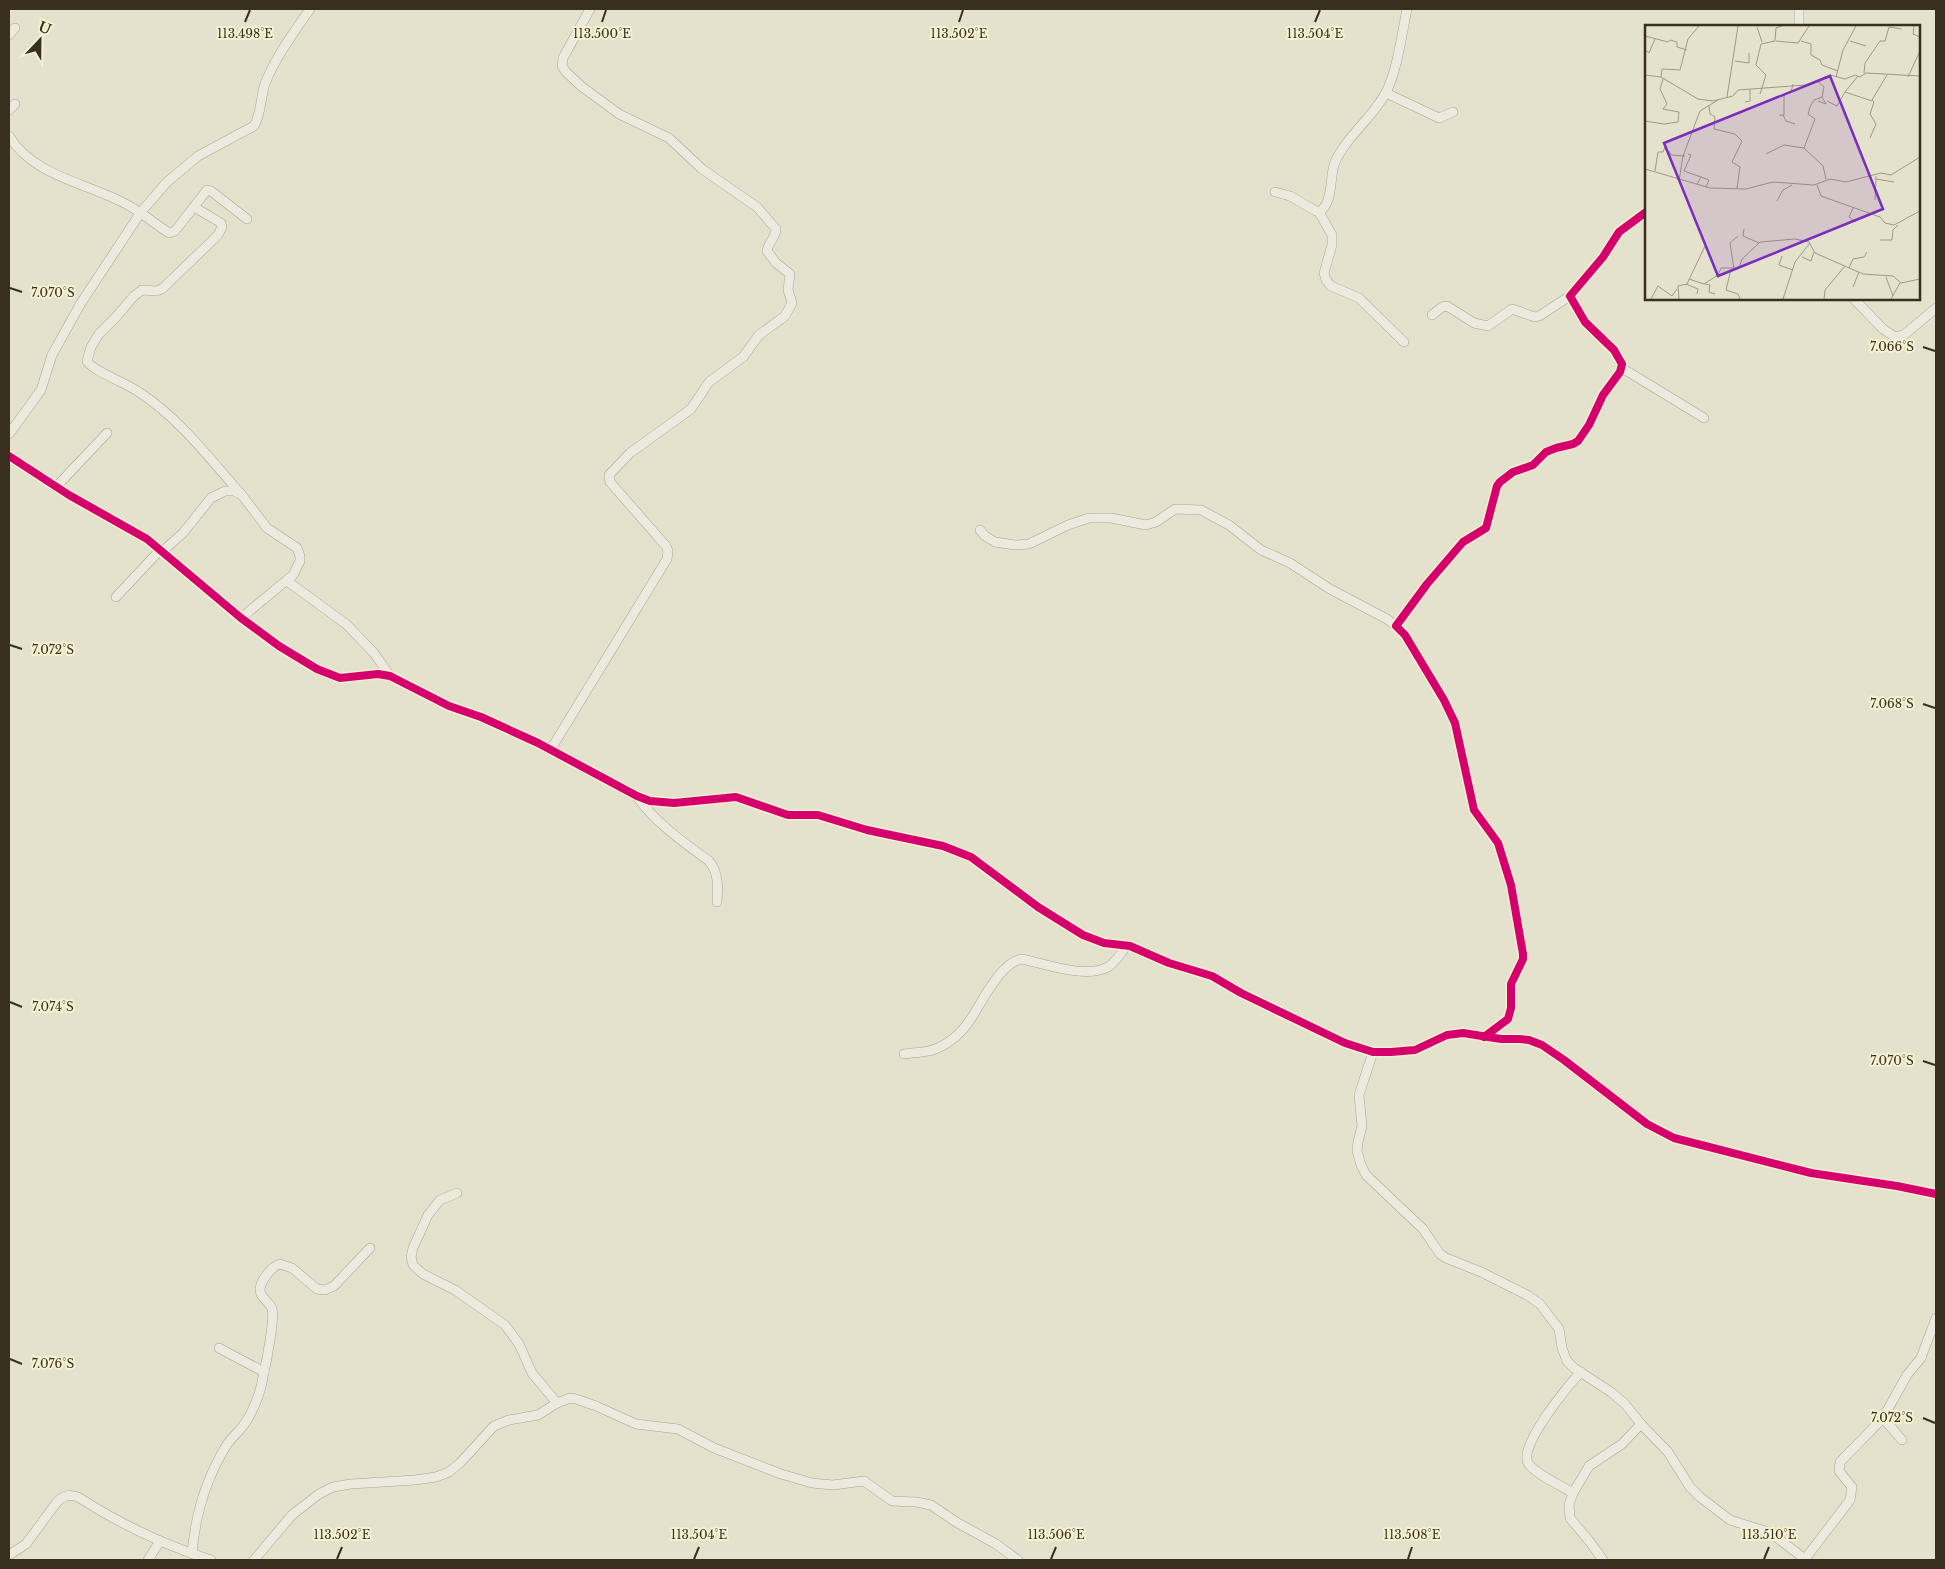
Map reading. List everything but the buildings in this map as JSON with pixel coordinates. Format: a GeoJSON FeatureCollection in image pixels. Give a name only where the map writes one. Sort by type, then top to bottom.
{"type":"FeatureCollection","features":[{"type":"Feature","properties":{"kind":"street"},"geometry":{"type":"LineString","coordinates":[[9,434],[41,390],[52,355],[81,303],[141,212],[167,182],[198,156],[252,129],[259,115],[260,100],[265,84],[278,56],[310,9]]}},
{"type":"Feature","properties":{"kind":"street"},"geometry":{"type":"LineString","coordinates":[[551,749],[667,559],[668,551],[662,541],[610,482],[608,477],[630,453],[687,413],[694,406],[709,382],[747,354],[762,332],[785,316],[792,303],[788,290],[790,274],[776,263],[767,251],[776,233],[776,229],[757,207],[702,169],[669,138],[619,114],[581,86],[566,72],[562,66],[564,58],[590,9]]}},
{"type":"Feature","properties":{"kind":"street"},"geometry":{"type":"LineString","coordinates":[[1319,212],[1326,203],[1336,160],[1386,93],[1407,9]]}},
{"type":"Feature","properties":{"kind":"street"},"geometry":{"type":"LineString","coordinates":[[1799,9],[1799,25]]}},
{"type":"Feature","properties":{"kind":"street"},"geometry":{"type":"LineString","coordinates":[[1386,93],[1439,118],[1453,112]]}},
{"type":"Feature","properties":{"kind":"street"},"geometry":{"type":"LineString","coordinates":[[9,136],[19,151],[61,178],[119,200],[141,212],[171,233],[175,231],[204,192],[208,190],[247,219]]}},
{"type":"Feature","properties":{"kind":"street"},"geometry":{"type":"LineString","coordinates":[[1275,192],[1290,196],[1319,212],[1332,235],[1332,245],[1324,272],[1326,280],[1331,286],[1359,298],[1404,342]]}},
{"type":"Feature","properties":{"kind":"street"},"geometry":{"type":"LineString","coordinates":[[194,207],[221,223],[222,227],[218,235],[162,289],[156,291],[142,290],[134,296],[99,334],[91,347],[87,361],[94,368],[140,392],[168,414],[206,452],[267,528],[293,545],[299,553],[297,572],[241,618]]}},
{"type":"Feature","properties":{"kind":"street"},"geometry":{"type":"LineString","coordinates":[[1432,315],[1442,307],[1447,306],[1474,323],[1488,326],[1512,309],[1535,317],[1539,316],[1570,296],[1604,256],[1619,232],[1645,213]]}},
{"type":"Feature","properties":{"kind":"street"},"geometry":{"type":"LineString","coordinates":[[1396,626],[1427,584],[1462,542],[1486,528],[1500,482],[1513,472],[1533,464],[1546,452],[1578,441],[1589,425],[1603,395],[1614,382],[1622,368],[1614,350],[1585,322],[1570,296]]}},
{"type":"Feature","properties":{"kind":"street"},"geometry":{"type":"LineString","coordinates":[[1855,300],[1883,329],[1896,337],[1904,335],[1936,308]]}},
{"type":"Feature","properties":{"kind":"street"},"geometry":{"type":"LineString","coordinates":[[1622,368],[1704,418]]}},
{"type":"Feature","properties":{"kind":"street"},"geometry":{"type":"LineString","coordinates":[[56,487],[106,433]]}},
{"type":"Feature","properties":{"kind":"street"},"geometry":{"type":"LineString","coordinates":[[9,456],[98,513],[148,540],[241,618],[279,646],[329,675],[350,678],[378,674],[390,676],[449,706],[504,727],[551,749],[637,796],[656,802],[674,803],[736,797],[788,815],[818,815],[868,830],[950,848],[971,857],[1071,929],[1094,940],[1126,946],[1176,966],[1212,976],[1241,993],[1345,1043],[1373,1052],[1391,1052],[1415,1050],[1438,1039],[1463,1033],[1501,1039],[1520,1038],[1542,1045],[1647,1124],[1674,1138],[1811,1173],[1936,1194]]}},
{"type":"Feature","properties":{"kind":"street"},"geometry":{"type":"LineString","coordinates":[[116,596],[162,550],[183,533],[211,498],[225,491],[234,491],[241,494]]}},
{"type":"Feature","properties":{"kind":"street"},"geometry":{"type":"LineString","coordinates":[[980,530],[985,536],[996,542],[1029,544],[1089,518],[1111,518],[1146,525],[1156,522],[1175,509],[1201,510],[1229,525],[1261,550],[1290,563],[1330,589],[1387,618],[1405,634],[1455,722],[1474,810],[1498,843],[1511,885],[1517,913],[1523,958],[1511,984],[1511,1008],[1508,1019],[1484,1037]]}},
{"type":"Feature","properties":{"kind":"street"},"geometry":{"type":"LineString","coordinates":[[287,581],[346,624],[374,653],[390,676]]}},
{"type":"Feature","properties":{"kind":"street"},"geometry":{"type":"LineString","coordinates":[[637,796],[648,812],[709,860],[717,876],[717,902]]}},
{"type":"Feature","properties":{"kind":"street"},"geometry":{"type":"LineString","coordinates":[[904,1054],[934,1050],[954,1038],[970,1020],[997,978],[1015,960],[1022,959],[1069,970],[1090,971],[1108,967],[1126,946]]}},
{"type":"Feature","properties":{"kind":"street"},"geometry":{"type":"LineString","coordinates":[[1373,1052],[1359,1095],[1362,1126],[1357,1151],[1363,1171],[1423,1229],[1440,1254],[1481,1272],[1527,1295],[1540,1304],[1560,1329],[1564,1354],[1574,1368],[1611,1392],[1625,1404],[1668,1452],[1690,1487],[1700,1498],[1730,1520],[1771,1533],[1806,1560],[1850,1500],[1852,1487],[1839,1471],[1840,1462],[1884,1418],[1907,1375],[1921,1358],[1936,1318]]}},
{"type":"Feature","properties":{"kind":"street"},"geometry":{"type":"LineString","coordinates":[[457,1193],[440,1200],[428,1215],[413,1248],[411,1257],[413,1265],[424,1274],[455,1290],[505,1325],[519,1344],[532,1373],[557,1403]]}},
{"type":"Feature","properties":{"kind":"street"},"geometry":{"type":"LineString","coordinates":[[192,1554],[196,1523],[206,1487],[224,1450],[251,1412],[264,1372],[273,1316],[272,1310],[260,1290],[271,1269],[276,1265],[284,1264],[292,1268],[318,1289],[325,1290],[334,1286],[370,1248]]}},
{"type":"Feature","properties":{"kind":"street"},"geometry":{"type":"LineString","coordinates":[[219,1348],[264,1372]]}},
{"type":"Feature","properties":{"kind":"street"},"geometry":{"type":"LineString","coordinates":[[1574,1493],[1530,1465],[1526,1457],[1527,1451],[1543,1420],[1580,1372]]}},
{"type":"Feature","properties":{"kind":"street"},"geometry":{"type":"LineString","coordinates":[[254,1560],[292,1515],[319,1494],[333,1487],[350,1484],[436,1477],[449,1472],[460,1463],[494,1426],[509,1420],[538,1415],[557,1403],[570,1398],[636,1424],[678,1429],[714,1448],[781,1474],[812,1483],[833,1485],[864,1481],[892,1501],[931,1505],[956,1522],[996,1544],[1018,1560]]}},
{"type":"Feature","properties":{"kind":"street"},"geometry":{"type":"LineString","coordinates":[[1884,1418],[1902,1440]]}},
{"type":"Feature","properties":{"kind":"street"},"geometry":{"type":"LineString","coordinates":[[1604,1560],[1570,1518],[1569,1505],[1592,1463],[1622,1444],[1641,1424]]}},
{"type":"Feature","properties":{"kind":"street"},"geometry":{"type":"LineString","coordinates":[[9,1555],[26,1544],[62,1497],[72,1494],[116,1520],[160,1541],[212,1560]]}},
{"type":"Feature","properties":{"kind":"street"},"geometry":{"type":"LineString","coordinates":[[148,1560],[160,1541]]}},
{"type":"Feature","properties":{"kind":"cycle path"},"geometry":{"type":"LineString","coordinates":[[1484,1037],[1508,1019],[1511,1008],[1511,984],[1523,959],[1511,885],[1498,843],[1474,810],[1455,723],[1444,700],[1405,635],[1396,626],[1427,584],[1463,542],[1486,528],[1497,486],[1500,482],[1513,472],[1533,465],[1546,452],[1578,441],[1589,425],[1603,395],[1620,372],[1622,364],[1614,350],[1585,322],[1570,296],[1603,257],[1619,232],[1645,213]]}},
{"type":"Feature","properties":{"kind":"cycle path"},"geometry":{"type":"LineString","coordinates":[[9,456],[69,495],[147,539],[241,618],[279,646],[317,669],[340,678],[378,674],[390,676],[449,706],[481,717],[538,743],[637,796],[650,801],[674,803],[736,797],[788,815],[818,815],[867,830],[943,846],[971,857],[1038,907],[1083,935],[1104,943],[1130,946],[1169,963],[1212,976],[1241,993],[1345,1043],[1373,1052],[1391,1052],[1415,1050],[1447,1035],[1463,1033],[1501,1039],[1529,1040],[1542,1045],[1564,1060],[1647,1124],[1674,1138],[1811,1173],[1936,1194]]}}]}
